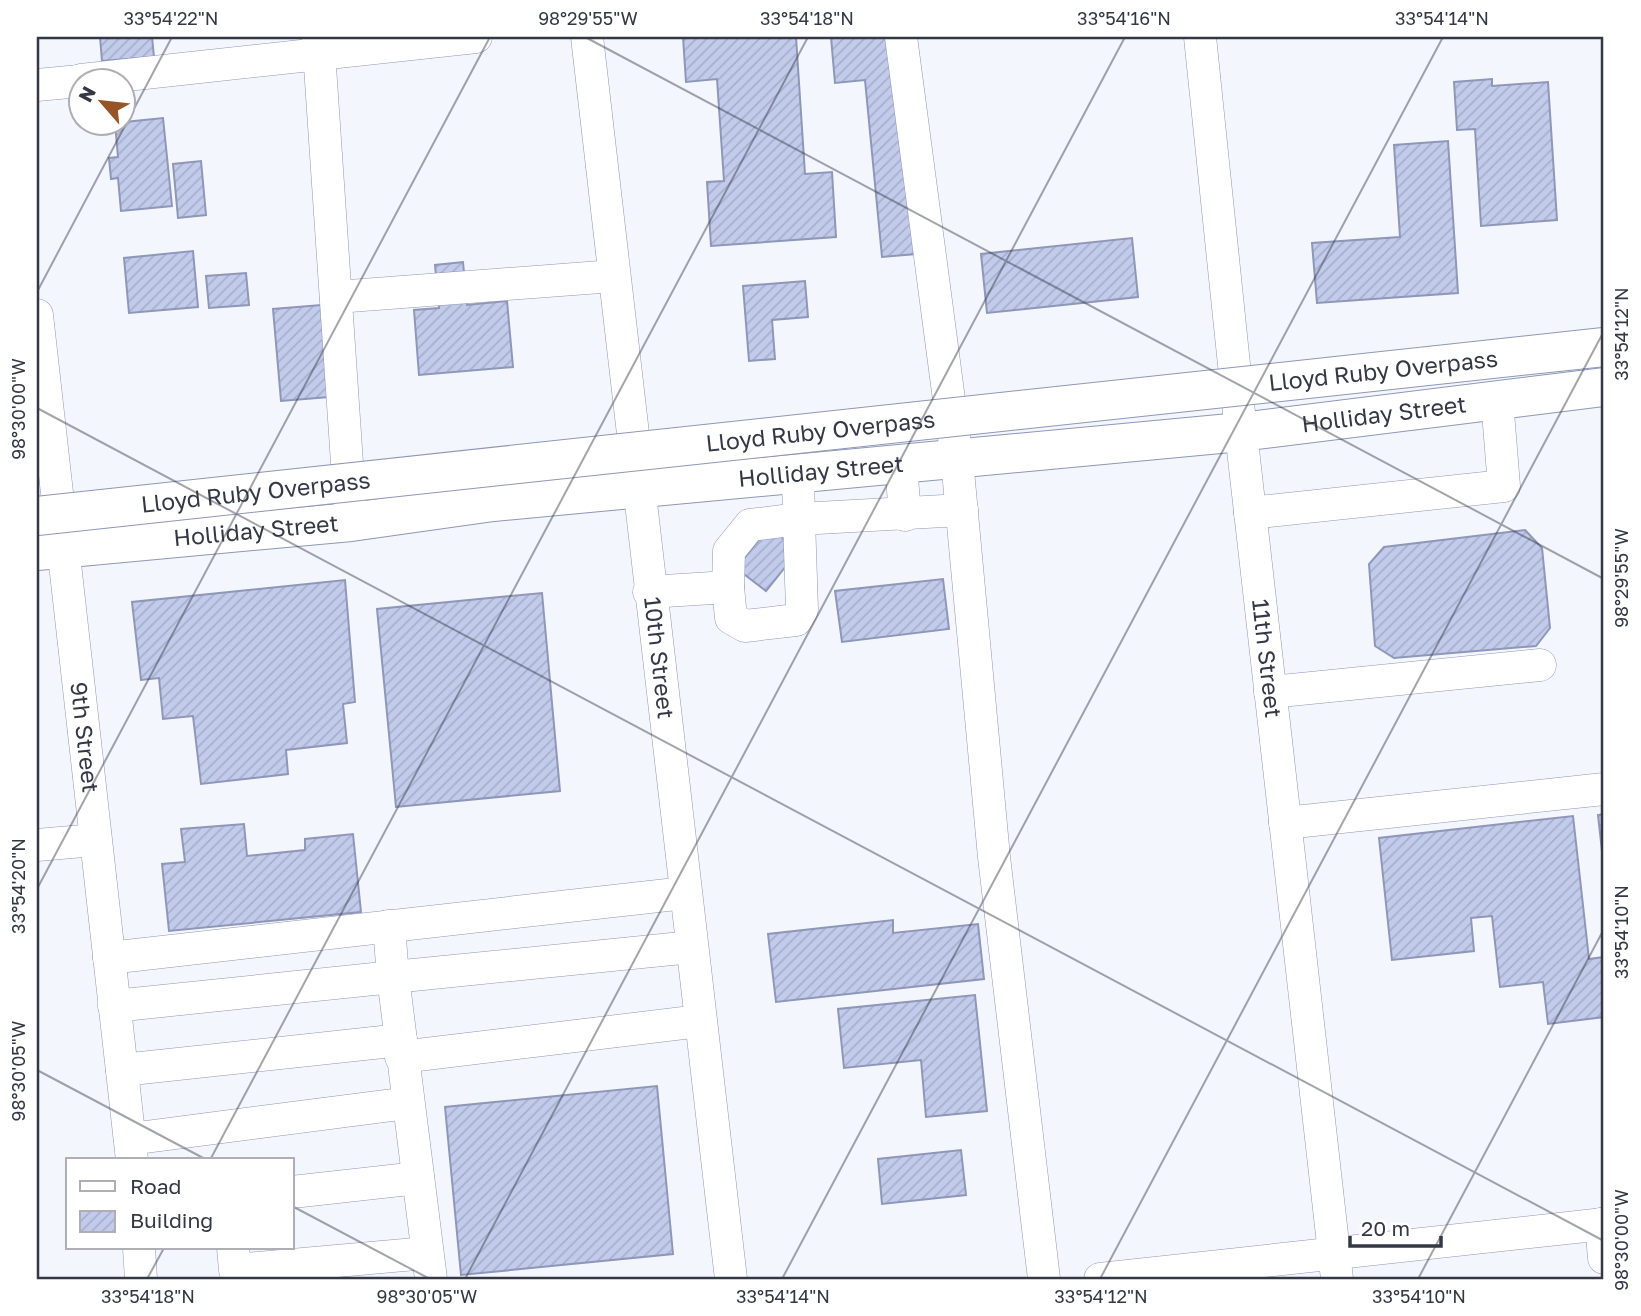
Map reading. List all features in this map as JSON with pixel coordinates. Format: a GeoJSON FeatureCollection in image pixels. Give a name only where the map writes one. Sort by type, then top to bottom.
{"type":"FeatureCollection","features":[{"type":"Feature","properties":{"kind":"main road","name":"Lloyd Ruby Overpass"},"geometry":{"type":"LineString","coordinates":[[37,516],[1604,347]]}},
{"type":"Feature","properties":{"kind":"main road","name":"Holliday Street"},"geometry":{"type":"LineString","coordinates":[[49,550],[351,522],[493,502],[901,466],[1241,432],[1604,387]]}},
{"type":"Feature","properties":{"kind":"street"},"geometry":{"type":"LineString","coordinates":[[136,72],[319,46],[476,37]]}},
{"type":"Feature","properties":{"kind":"street","name":"10th Street"},"geometry":{"type":"LineString","coordinates":[[587,37],[649,592],[731,1279]]}},
{"type":"Feature","properties":{"kind":"street"},"geometry":{"type":"LineString","coordinates":[[901,37],[957,460],[994,857],[1044,1279]]}},
{"type":"Feature","properties":{"kind":"street","name":"11th Street"},"geometry":{"type":"LineString","coordinates":[[1200,37],[1241,432],[1335,1267]]}},
{"type":"Feature","properties":{"kind":"street"},"geometry":{"type":"LineString","coordinates":[[319,46],[351,522]]}},
{"type":"Feature","properties":{"kind":"street"},"geometry":{"type":"LineString","coordinates":[[37,85],[66,82]]}},
{"type":"Feature","properties":{"kind":"street"},"geometry":{"type":"LineString","coordinates":[[336,297],[614,276]]}},
{"type":"Feature","properties":{"kind":"street","name":"9th Street"},"geometry":{"type":"LineString","coordinates":[[37,315],[49,550],[95,840],[131,1150]]}},
{"type":"Feature","properties":{"kind":"street"},"geometry":{"type":"LineString","coordinates":[[1250,513],[1504,486],[1497,400]]}},
{"type":"Feature","properties":{"kind":"street"},"geometry":{"type":"LineString","coordinates":[[901,466],[905,515]]}},
{"type":"Feature","properties":{"kind":"street"},"geometry":{"type":"LineString","coordinates":[[798,475],[799,519],[802,610],[796,620],[745,626],[731,618],[729,551],[750,525],[799,519],[962,510]]}},
{"type":"Feature","properties":{"kind":"street"},"geometry":{"type":"LineString","coordinates":[[649,592],[728,587]]}},
{"type":"Feature","properties":{"kind":"street"},"geometry":{"type":"LineString","coordinates":[[1270,692],[1540,664]]}},
{"type":"Feature","properties":{"kind":"street"},"geometry":{"type":"LineString","coordinates":[[1285,823],[1604,789]]}},
{"type":"Feature","properties":{"kind":"street"},"geometry":{"type":"LineString","coordinates":[[37,845],[95,840]]}},
{"type":"Feature","properties":{"kind":"street"},"geometry":{"type":"LineString","coordinates":[[109,958],[685,893]]}},
{"type":"Feature","properties":{"kind":"street"},"geometry":{"type":"LineString","coordinates":[[233,1250],[235,1270],[429,1266],[401,1048],[389,926]]}},
{"type":"Feature","properties":{"kind":"street"},"geometry":{"type":"LineString","coordinates":[[114,1006],[692,947]]}},
{"type":"Feature","properties":{"kind":"street"},"geometry":{"type":"LineString","coordinates":[[122,1070],[700,1021]]}},
{"type":"Feature","properties":{"kind":"street"},"geometry":{"type":"LineString","coordinates":[[131,1150],[408,1103]]}},
{"type":"Feature","properties":{"kind":"street"},"geometry":{"type":"LineString","coordinates":[[294,1192],[418,1178]]}},
{"type":"Feature","properties":{"kind":"street"},"geometry":{"type":"LineString","coordinates":[[1100,1279],[1335,1267],[1603,1224],[1604,1258]]}},
{"type":"Feature","properties":{"kind":"street"},"geometry":{"type":"LineString","coordinates":[[139,1250],[141,1279]]}},
{"type":"Feature","properties":{"kind":"building"},"geometry":{"type":"Polygon","coordinates":[[[100,37],[152,37],[154,57],[102,61],[100,37]]]}},
{"type":"Feature","properties":{"kind":"building"},"geometry":{"type":"Polygon","coordinates":[[[683,37],[796,37],[805,174],[832,172],[836,237],[711,246],[707,182],[724,181],[717,79],[686,82],[683,37]]]}},
{"type":"Feature","properties":{"kind":"building"},"geometry":{"type":"Polygon","coordinates":[[[831,37],[895,37],[916,254],[882,257],[865,80],[835,83],[831,37]]]}},
{"type":"Feature","properties":{"kind":"building"},"geometry":{"type":"Polygon","coordinates":[[[1492,79],[1492,86],[1548,82],[1557,220],[1481,226],[1475,129],[1457,130],[1454,82],[1492,79]]]}},
{"type":"Feature","properties":{"kind":"building"},"geometry":{"type":"Polygon","coordinates":[[[163,118],[172,206],[121,211],[118,178],[111,179],[109,158],[118,157],[116,136],[136,136],[136,121],[163,118]]]}},
{"type":"Feature","properties":{"kind":"building"},"geometry":{"type":"Polygon","coordinates":[[[1448,141],[1458,293],[1317,303],[1312,243],[1400,237],[1394,145],[1448,141]]]}},
{"type":"Feature","properties":{"kind":"building"},"geometry":{"type":"Polygon","coordinates":[[[201,161],[206,215],[178,218],[173,164],[201,161]]]}},
{"type":"Feature","properties":{"kind":"building"},"geometry":{"type":"Polygon","coordinates":[[[1132,238],[1138,297],[987,313],[981,254],[1132,238]]]}},
{"type":"Feature","properties":{"kind":"building"},"geometry":{"type":"Polygon","coordinates":[[[193,251],[198,307],[129,313],[124,258],[193,251]]]}},
{"type":"Feature","properties":{"kind":"building"},"geometry":{"type":"Polygon","coordinates":[[[463,262],[467,305],[507,301],[513,367],[419,375],[414,310],[439,308],[435,265],[463,262]]]}},
{"type":"Feature","properties":{"kind":"building"},"geometry":{"type":"Polygon","coordinates":[[[246,273],[249,305],[209,308],[206,276],[246,273]]]}},
{"type":"Feature","properties":{"kind":"building"},"geometry":{"type":"Polygon","coordinates":[[[805,281],[808,317],[772,320],[775,359],[749,361],[743,286],[805,281]]]}},
{"type":"Feature","properties":{"kind":"building"},"geometry":{"type":"Polygon","coordinates":[[[321,305],[329,397],[281,401],[273,309],[321,305]]]}},
{"type":"Feature","properties":{"kind":"building"},"geometry":{"type":"Polygon","coordinates":[[[769,527],[798,551],[766,591],[736,568],[769,527]]]}},
{"type":"Feature","properties":{"kind":"building"},"geometry":{"type":"Polygon","coordinates":[[[1525,530],[1542,548],[1550,628],[1536,646],[1394,658],[1375,646],[1369,564],[1384,547],[1525,530]]]}},
{"type":"Feature","properties":{"kind":"building"},"geometry":{"type":"Polygon","coordinates":[[[943,579],[949,629],[842,642],[835,591],[943,579]]]}},
{"type":"Feature","properties":{"kind":"building"},"geometry":{"type":"Polygon","coordinates":[[[345,580],[355,702],[343,704],[347,743],[286,750],[288,774],[201,784],[193,716],[163,719],[159,678],[141,680],[132,602],[345,580]]]}},
{"type":"Feature","properties":{"kind":"building"},"geometry":{"type":"Polygon","coordinates":[[[542,593],[560,791],[396,807],[377,609],[542,593]]]}},
{"type":"Feature","properties":{"kind":"building"},"geometry":{"type":"Polygon","coordinates":[[[1604,814],[1604,869],[1598,815],[1604,814]]]}},
{"type":"Feature","properties":{"kind":"building"},"geometry":{"type":"Polygon","coordinates":[[[1573,816],[1589,959],[1604,957],[1604,1017],[1548,1024],[1543,982],[1500,987],[1492,916],[1471,918],[1474,951],[1392,960],[1379,838],[1573,816]]]}},
{"type":"Feature","properties":{"kind":"building"},"geometry":{"type":"Polygon","coordinates":[[[244,824],[247,856],[305,850],[305,839],[353,834],[361,912],[169,931],[162,864],[185,862],[181,829],[244,824]]]}},
{"type":"Feature","properties":{"kind":"building"},"geometry":{"type":"Polygon","coordinates":[[[893,920],[893,933],[978,924],[984,979],[776,1002],[768,934],[893,920]]]}},
{"type":"Feature","properties":{"kind":"building"},"geometry":{"type":"Polygon","coordinates":[[[975,995],[987,1111],[926,1117],[921,1060],[844,1068],[838,1009],[975,995]]]}},
{"type":"Feature","properties":{"kind":"building"},"geometry":{"type":"Polygon","coordinates":[[[657,1086],[673,1254],[461,1275],[445,1107],[657,1086]]]}},
{"type":"Feature","properties":{"kind":"building"},"geometry":{"type":"Polygon","coordinates":[[[961,1150],[966,1195],[882,1204],[878,1159],[961,1150]]]}}]}
